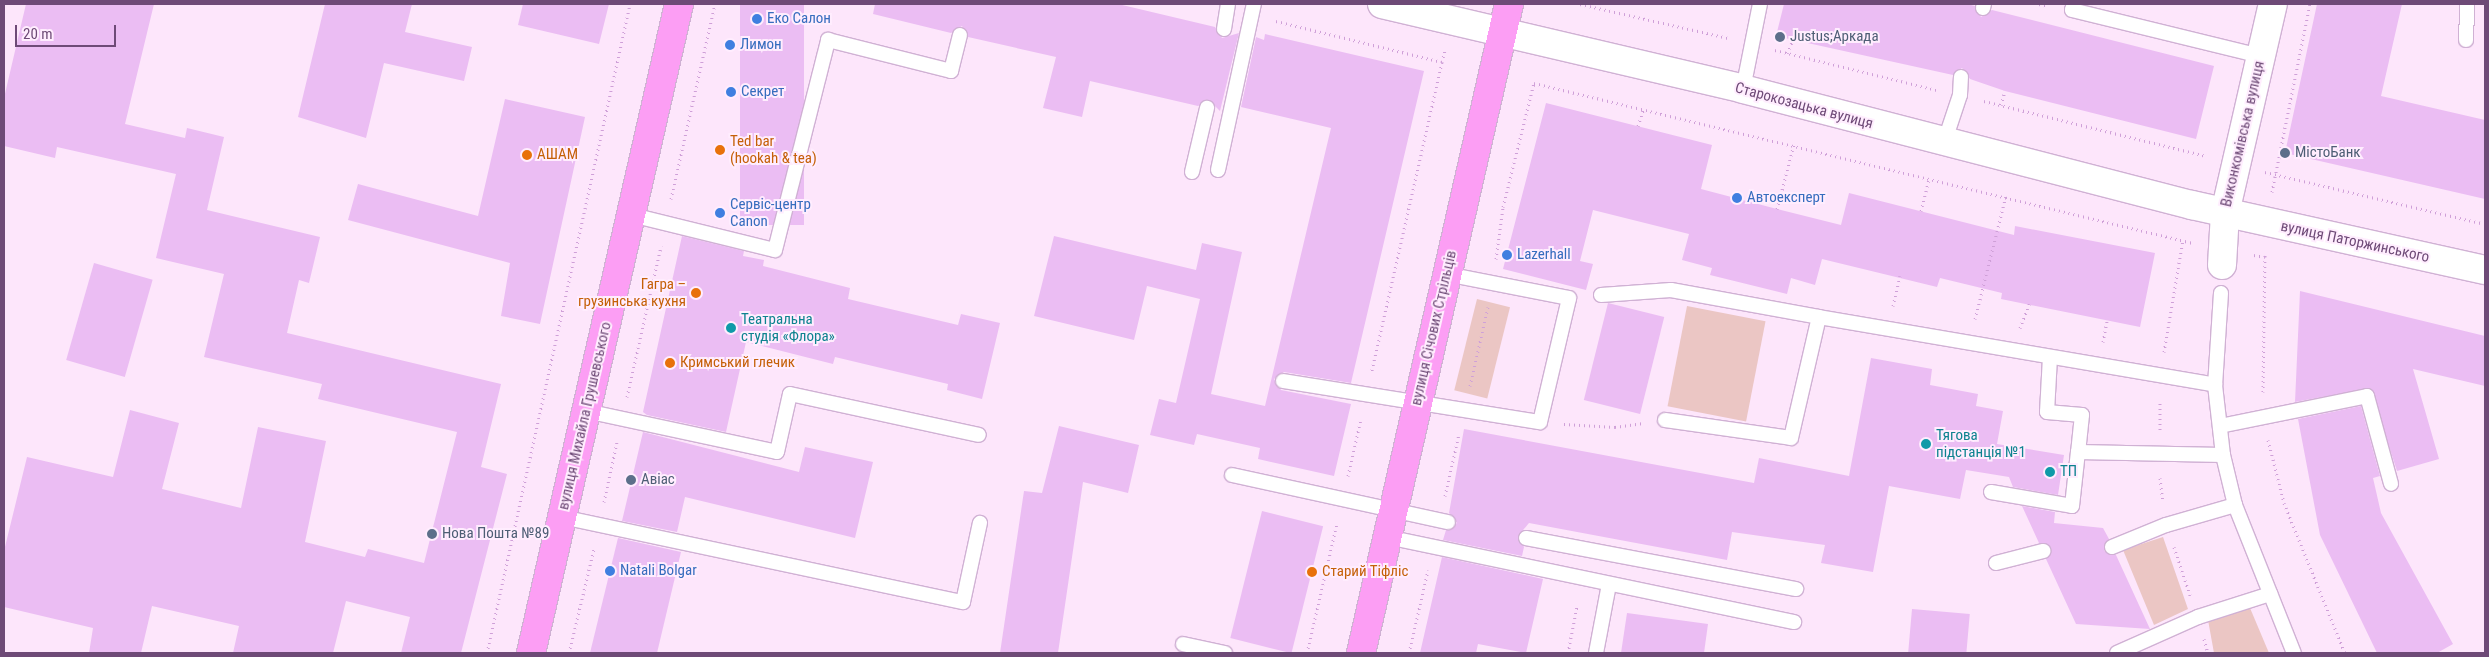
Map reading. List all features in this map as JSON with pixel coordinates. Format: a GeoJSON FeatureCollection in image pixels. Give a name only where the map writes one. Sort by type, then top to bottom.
{"type":"FeatureCollection","features":[{"type":"Feature","properties":{"kind":"main road","name":"вулиця Михайла Грушевського"},"geometry":{"type":"LineString","coordinates":[[531,653],[679,4]]}},
{"type":"Feature","properties":{"kind":"main road","name":"вулиця Січових Стрільців"},"geometry":{"type":"LineString","coordinates":[[1361,653],[1509,4]]}},
{"type":"Feature","properties":{"kind":"street","name":"Старокозацька вулиця"},"geometry":{"type":"LineString","coordinates":[[1382,4],[1743,89],[1944,143],[2225,213]]}},
{"type":"Feature","properties":{"kind":"street","name":"Виконкомівська вулиця"},"geometry":{"type":"LineString","coordinates":[[2222,265],[2225,213],[2273,4]]}},
{"type":"Feature","properties":{"kind":"street","name":"вулиця Паторжинського"},"geometry":{"type":"LineString","coordinates":[[2225,213],[2485,270]]}},
{"type":"Feature","properties":{"kind":"lane"},"geometry":{"type":"LineString","coordinates":[[1224,29],[1228,4]]}},
{"type":"Feature","properties":{"kind":"lane"},"geometry":{"type":"LineString","coordinates":[[1743,89],[1760,4]]}},
{"type":"Feature","properties":{"kind":"lane"},"geometry":{"type":"LineString","coordinates":[[2074,4],[2072,10],[2261,56]]}},
{"type":"Feature","properties":{"kind":"lane"},"geometry":{"type":"LineString","coordinates":[[2466,40],[2467,4]]}},
{"type":"Feature","properties":{"kind":"lane"},"geometry":{"type":"LineString","coordinates":[[1218,170],[1253,9]]}},
{"type":"Feature","properties":{"kind":"lane"},"geometry":{"type":"LineString","coordinates":[[632,215],[775,250],[828,40],[951,71],[960,35]]}},
{"type":"Feature","properties":{"kind":"lane"},"geometry":{"type":"LineString","coordinates":[[1944,143],[1960,95],[1961,77]]}},
{"type":"Feature","properties":{"kind":"lane"},"geometry":{"type":"LineString","coordinates":[[1192,172],[1207,108]]}},
{"type":"Feature","properties":{"kind":"lane"},"geometry":{"type":"LineString","coordinates":[[1283,381],[1366,396],[1540,422],[1569,298],[1447,274]]}},
{"type":"Feature","properties":{"kind":"lane"},"geometry":{"type":"LineString","coordinates":[[1601,295],[1671,290],[2215,385]]}},
{"type":"Feature","properties":{"kind":"lane"},"geometry":{"type":"LineString","coordinates":[[2221,293],[2215,385],[2223,455],[2235,505],[2294,653]]}},
{"type":"Feature","properties":{"kind":"lane"},"geometry":{"type":"LineString","coordinates":[[1665,420],[1791,438],[1819,317]]}},
{"type":"Feature","properties":{"kind":"lane"},"geometry":{"type":"LineString","coordinates":[[1990,492],[2072,506],[2082,415],[2046,412],[2050,357]]}},
{"type":"Feature","properties":{"kind":"lane"},"geometry":{"type":"LineString","coordinates":[[586,411],[777,452],[790,394],[979,435]]}},
{"type":"Feature","properties":{"kind":"lane"},"geometry":{"type":"LineString","coordinates":[[2220,426],[2367,396],[2392,484]]}},
{"type":"Feature","properties":{"kind":"lane"},"geometry":{"type":"LineString","coordinates":[[2078,452],[2223,455]]}},
{"type":"Feature","properties":{"kind":"lane"},"geometry":{"type":"LineString","coordinates":[[1232,475],[1444,521]]}},
{"type":"Feature","properties":{"kind":"lane"},"geometry":{"type":"LineString","coordinates":[[2112,547],[2166,525],[2235,505]]}},
{"type":"Feature","properties":{"kind":"lane"},"geometry":{"type":"LineString","coordinates":[[562,517],[963,602],[980,523]]}},
{"type":"Feature","properties":{"kind":"lane"},"geometry":{"type":"LineString","coordinates":[[1387,537],[1794,622]]}},
{"type":"Feature","properties":{"kind":"lane"},"geometry":{"type":"LineString","coordinates":[[1526,538],[1796,589]]}},
{"type":"Feature","properties":{"kind":"lane"},"geometry":{"type":"LineString","coordinates":[[1996,563],[2043,551]]}},
{"type":"Feature","properties":{"kind":"lane"},"geometry":{"type":"LineString","coordinates":[[1596,653],[1609,584]]}},
{"type":"Feature","properties":{"kind":"lane"},"geometry":{"type":"LineString","coordinates":[[2117,653],[2198,617],[2270,594]]}},
{"type":"Feature","properties":{"kind":"lane"},"geometry":{"type":"LineString","coordinates":[[1183,644],[1225,653]]}},
{"type":"Feature","properties":{"kind":"path"},"geometry":{"type":"LineString","coordinates":[[487,653],[630,4]]}},
{"type":"Feature","properties":{"kind":"path"},"geometry":{"type":"LineString","coordinates":[[569,653],[599,526],[714,4]]}},
{"type":"Feature","properties":{"kind":"path"},"geometry":{"type":"LineString","coordinates":[[1580,4],[1752,44],[2204,155]]}},
{"type":"Feature","properties":{"kind":"path"},"geometry":{"type":"LineString","coordinates":[[2310,4],[2274,174],[2485,224]]}},
{"type":"Feature","properties":{"kind":"path"},"geometry":{"type":"LineString","coordinates":[[1253,9],[1442,62],[1366,396]]}},
{"type":"Feature","properties":{"kind":"path"},"geometry":{"type":"LineString","coordinates":[[1787,53],[1793,40]]}},
{"type":"Feature","properties":{"kind":"path"},"geometry":{"type":"LineString","coordinates":[[1444,521],[1465,410],[1493,282],[1502,207],[1534,83],[1794,144],[2183,241]]}},
{"type":"Feature","properties":{"kind":"path"},"geometry":{"type":"LineString","coordinates":[[2001,105],[2005,91]]}},
{"type":"Feature","properties":{"kind":"path"},"geometry":{"type":"LineString","coordinates":[[1638,126],[1644,108]]}},
{"type":"Feature","properties":{"kind":"path"},"geometry":{"type":"LineString","coordinates":[[1777,209],[1794,144]]}},
{"type":"Feature","properties":{"kind":"path"},"geometry":{"type":"LineString","coordinates":[[1921,211],[1929,178]]}},
{"type":"Feature","properties":{"kind":"path"},"geometry":{"type":"LineString","coordinates":[[1969,343],[2006,196]]}},
{"type":"Feature","properties":{"kind":"path"},"geometry":{"type":"LineString","coordinates":[[2265,257],[2262,417],[2284,503],[2345,653]]}},
{"type":"Feature","properties":{"kind":"path"},"geometry":{"type":"LineString","coordinates":[[1540,422],[1615,427],[1665,420]]}},
{"type":"Feature","properties":{"kind":"path"},"geometry":{"type":"LineString","coordinates":[[1409,653],[1433,547]]}},
{"type":"Feature","properties":{"kind":"path"},"geometry":{"type":"LineString","coordinates":[[1568,653],[1583,578]]}},
{"type":"Feature","properties":{"kind":"shaded area"},"geometry":{"type":"Polygon","coordinates":[[[1477,299],[1510,307],[1487,398],[1454,390],[1477,299]]]}},
{"type":"Feature","properties":{"kind":"shaded area"},"geometry":{"type":"Polygon","coordinates":[[[1687,306],[1766,321],[1746,421],[1668,406],[1687,306]]]}},
{"type":"Feature","properties":{"kind":"shaded area"},"geometry":{"type":"Polygon","coordinates":[[[2163,537],[2188,609],[2154,625],[2123,550],[2163,537]]]}},
{"type":"Feature","properties":{"kind":"shaded area"},"geometry":{"type":"Polygon","coordinates":[[[2250,608],[2269,653],[2214,653],[2208,620],[2250,608]]]}},
{"type":"Feature","properties":{"kind":"building"},"geometry":{"type":"Polygon","coordinates":[[[26,4],[154,4],[125,124],[185,138],[187,128],[224,137],[207,210],[320,237],[309,283],[299,280],[287,333],[501,384],[481,467],[507,474],[461,653],[401,653],[410,617],[346,601],[333,653],[233,653],[239,626],[152,606],[141,653],[89,653],[93,628],[4,607],[4,551],[27,457],[113,477],[130,410],[179,423],[162,489],[241,508],[258,427],[326,441],[305,542],[365,557],[368,549],[424,563],[457,432],[318,399],[322,384],[204,357],[224,274],[156,258],[176,174],[57,147],[55,158],[4,146],[4,98],[26,4]]]}},
{"type":"Feature","properties":{"kind":"building"},"geometry":{"type":"Polygon","coordinates":[[[325,4],[412,4],[405,32],[472,47],[464,81],[384,63],[366,138],[298,117],[325,4]]]}},
{"type":"Feature","properties":{"kind":"building"},"geometry":{"type":"Polygon","coordinates":[[[523,4],[609,4],[599,44],[518,25],[523,4]]]}},
{"type":"Feature","properties":{"kind":"building"},"geometry":{"type":"Polygon","coordinates":[[[740,4],[804,4],[804,225],[740,225],[740,4]]]}},
{"type":"Feature","properties":{"kind":"building"},"geometry":{"type":"Polygon","coordinates":[[[875,4],[1118,4],[1215,27],[1222,38],[1239,33],[1220,111],[1209,100],[1198,106],[1090,81],[1082,117],[1043,108],[1056,57],[968,37],[962,26],[951,33],[873,14],[875,4]]]}},
{"type":"Feature","properties":{"kind":"building"},"geometry":{"type":"Polygon","coordinates":[[[1784,4],[1967,4],[1975,6],[1981,17],[1992,10],[2214,66],[2196,139],[2005,91],[1970,79],[1962,68],[1953,75],[1776,36],[1784,4]]]}},
{"type":"Feature","properties":{"kind":"building"},"geometry":{"type":"Polygon","coordinates":[[[2317,4],[2402,4],[2381,96],[2485,120],[2485,199],[2285,153],[2317,4]]]}},
{"type":"Feature","properties":{"kind":"building"},"geometry":{"type":"Polygon","coordinates":[[[1265,34],[1424,71],[1351,383],[1284,372],[1274,379],[1281,390],[1351,404],[1334,476],[1258,459],[1260,448],[1197,434],[1194,445],[1150,435],[1159,399],[1176,403],[1200,299],[1147,286],[1134,340],[1034,316],[1054,236],[1196,270],[1202,243],[1242,252],[1211,394],[1265,406],[1331,128],[1241,107],[1256,37],[1264,40],[1265,34]]]}},
{"type":"Feature","properties":{"kind":"building"},"geometry":{"type":"Polygon","coordinates":[[[505,99],[585,117],[540,324],[501,316],[510,263],[348,220],[358,184],[478,216],[505,99]]]}},
{"type":"Feature","properties":{"kind":"building"},"geometry":{"type":"Polygon","coordinates":[[[1546,103],[1712,145],[1701,189],[1841,225],[1849,193],[2014,235],[2015,226],[2155,253],[2140,327],[2001,299],[2002,293],[1940,278],[1937,287],[1822,259],[1815,285],[1791,278],[1787,294],[1710,275],[1712,268],[1682,260],[1689,234],[1593,210],[1580,261],[1593,264],[1586,290],[1503,269],[1546,103]]]}},
{"type":"Feature","properties":{"kind":"building"},"geometry":{"type":"Polygon","coordinates":[[[682,236],[744,251],[743,256],[764,260],[763,266],[850,288],[848,299],[958,325],[961,314],[1000,323],[982,399],[947,390],[948,384],[835,357],[833,364],[746,342],[726,432],[647,415],[643,412],[682,236]]]}},
{"type":"Feature","properties":{"kind":"building"},"geometry":{"type":"Polygon","coordinates":[[[94,263],[153,280],[125,377],[66,360],[94,263]]]}},
{"type":"Feature","properties":{"kind":"building"},"geometry":{"type":"Polygon","coordinates":[[[2300,291],[2485,336],[2485,386],[2413,369],[2439,459],[2397,471],[2370,388],[2295,402],[2300,291]]]}},
{"type":"Feature","properties":{"kind":"building"},"geometry":{"type":"Polygon","coordinates":[[[1608,303],[1664,317],[1640,414],[1584,400],[1608,303]]]}},
{"type":"Feature","properties":{"kind":"building"},"geometry":{"type":"Polygon","coordinates":[[[1871,358],[1932,369],[1930,385],[1978,394],[1976,406],[2003,411],[1997,444],[2064,455],[2058,495],[2013,487],[2009,477],[1966,470],[1960,499],[1889,486],[1873,572],[1821,563],[1825,545],[1732,532],[1727,560],[1529,523],[1518,536],[1524,547],[1522,556],[1443,540],[1446,530],[1457,523],[1449,513],[1464,429],[1754,483],[1759,458],[1849,476],[1871,358]]]}},
{"type":"Feature","properties":{"kind":"building"},"geometry":{"type":"Polygon","coordinates":[[[2361,406],[2380,476],[2373,478],[2381,513],[2453,644],[2437,653],[2377,653],[2320,535],[2298,419],[2361,406]]]}},
{"type":"Feature","properties":{"kind":"building"},"geometry":{"type":"Polygon","coordinates":[[[1059,426],[1139,445],[1128,493],[1083,482],[1058,653],[1000,653],[1024,491],[1042,493],[1059,426]]]}},
{"type":"Feature","properties":{"kind":"building"},"geometry":{"type":"Polygon","coordinates":[[[643,432],[799,472],[805,447],[873,462],[855,538],[685,497],[677,532],[622,521],[643,432]]]}},
{"type":"Feature","properties":{"kind":"building"},"geometry":{"type":"Polygon","coordinates":[[[2022,506],[2055,512],[2054,523],[2103,528],[2109,539],[2104,551],[2116,555],[2150,629],[2076,624],[2046,559],[2051,548],[2039,543],[2022,506]]]}},
{"type":"Feature","properties":{"kind":"building"},"geometry":{"type":"Polygon","coordinates":[[[1262,511],[1323,526],[1292,653],[1230,638],[1262,511]]]}},
{"type":"Feature","properties":{"kind":"building"},"geometry":{"type":"Polygon","coordinates":[[[618,538],[681,552],[657,653],[590,653],[618,538]]]}},
{"type":"Feature","properties":{"kind":"building"},"geometry":{"type":"Polygon","coordinates":[[[1442,557],[1543,579],[1526,653],[1478,644],[1476,653],[1420,653],[1442,557]]]}},
{"type":"Feature","properties":{"kind":"building"},"geometry":{"type":"Polygon","coordinates":[[[1912,609],[1970,614],[1966,653],[1908,653],[1912,609]]]}},
{"type":"Feature","properties":{"kind":"building"},"geometry":{"type":"Polygon","coordinates":[[[1627,613],[1708,624],[1704,653],[1621,653],[1627,613]]]}},
{"type":"Feature","properties":{"kind":"place","name":"Еко Салон"},"geometry":{"type":"Point","coordinates":[757,19]}},
{"type":"Feature","properties":{"kind":"place","name":"Justus;Аркада"},"geometry":{"type":"Point","coordinates":[1780,37]}},
{"type":"Feature","properties":{"kind":"place","name":"Лимон"},"geometry":{"type":"Point","coordinates":[730,45]}},
{"type":"Feature","properties":{"kind":"place","name":"Секрет"},"geometry":{"type":"Point","coordinates":[731,92]}},
{"type":"Feature","properties":{"kind":"place","name":"Ted bar (hookah & tea)"},"geometry":{"type":"Point","coordinates":[720,150]}},
{"type":"Feature","properties":{"kind":"place","name":"МістоБанк"},"geometry":{"type":"Point","coordinates":[2285,153]}},
{"type":"Feature","properties":{"kind":"place","name":"АШАМ"},"geometry":{"type":"Point","coordinates":[527,155]}},
{"type":"Feature","properties":{"kind":"place","name":"Автоексперт"},"geometry":{"type":"Point","coordinates":[1737,198]}},
{"type":"Feature","properties":{"kind":"place","name":"Сервіс-центр Canon"},"geometry":{"type":"Point","coordinates":[720,213]}},
{"type":"Feature","properties":{"kind":"place","name":"Lazerhall"},"geometry":{"type":"Point","coordinates":[1507,255]}},
{"type":"Feature","properties":{"kind":"place","name":"Гагра – грузинська кухня"},"geometry":{"type":"Point","coordinates":[696,293]}},
{"type":"Feature","properties":{"kind":"place","name":"Театральна студія «Флора»"},"geometry":{"type":"Point","coordinates":[731,328]}},
{"type":"Feature","properties":{"kind":"place","name":"Кримський глечик"},"geometry":{"type":"Point","coordinates":[670,363]}},
{"type":"Feature","properties":{"kind":"place","name":"Тягова підстанція №1"},"geometry":{"type":"Point","coordinates":[1926,444]}},
{"type":"Feature","properties":{"kind":"place","name":"ТП"},"geometry":{"type":"Point","coordinates":[2050,472]}},
{"type":"Feature","properties":{"kind":"place","name":"Авіас"},"geometry":{"type":"Point","coordinates":[631,480]}},
{"type":"Feature","properties":{"kind":"place","name":"Нова Пошта №89"},"geometry":{"type":"Point","coordinates":[432,534]}},
{"type":"Feature","properties":{"kind":"place","name":"Natali Bolgar"},"geometry":{"type":"Point","coordinates":[610,571]}},
{"type":"Feature","properties":{"kind":"place","name":"Старий Тіфліс"},"geometry":{"type":"Point","coordinates":[1312,572]}}]}
